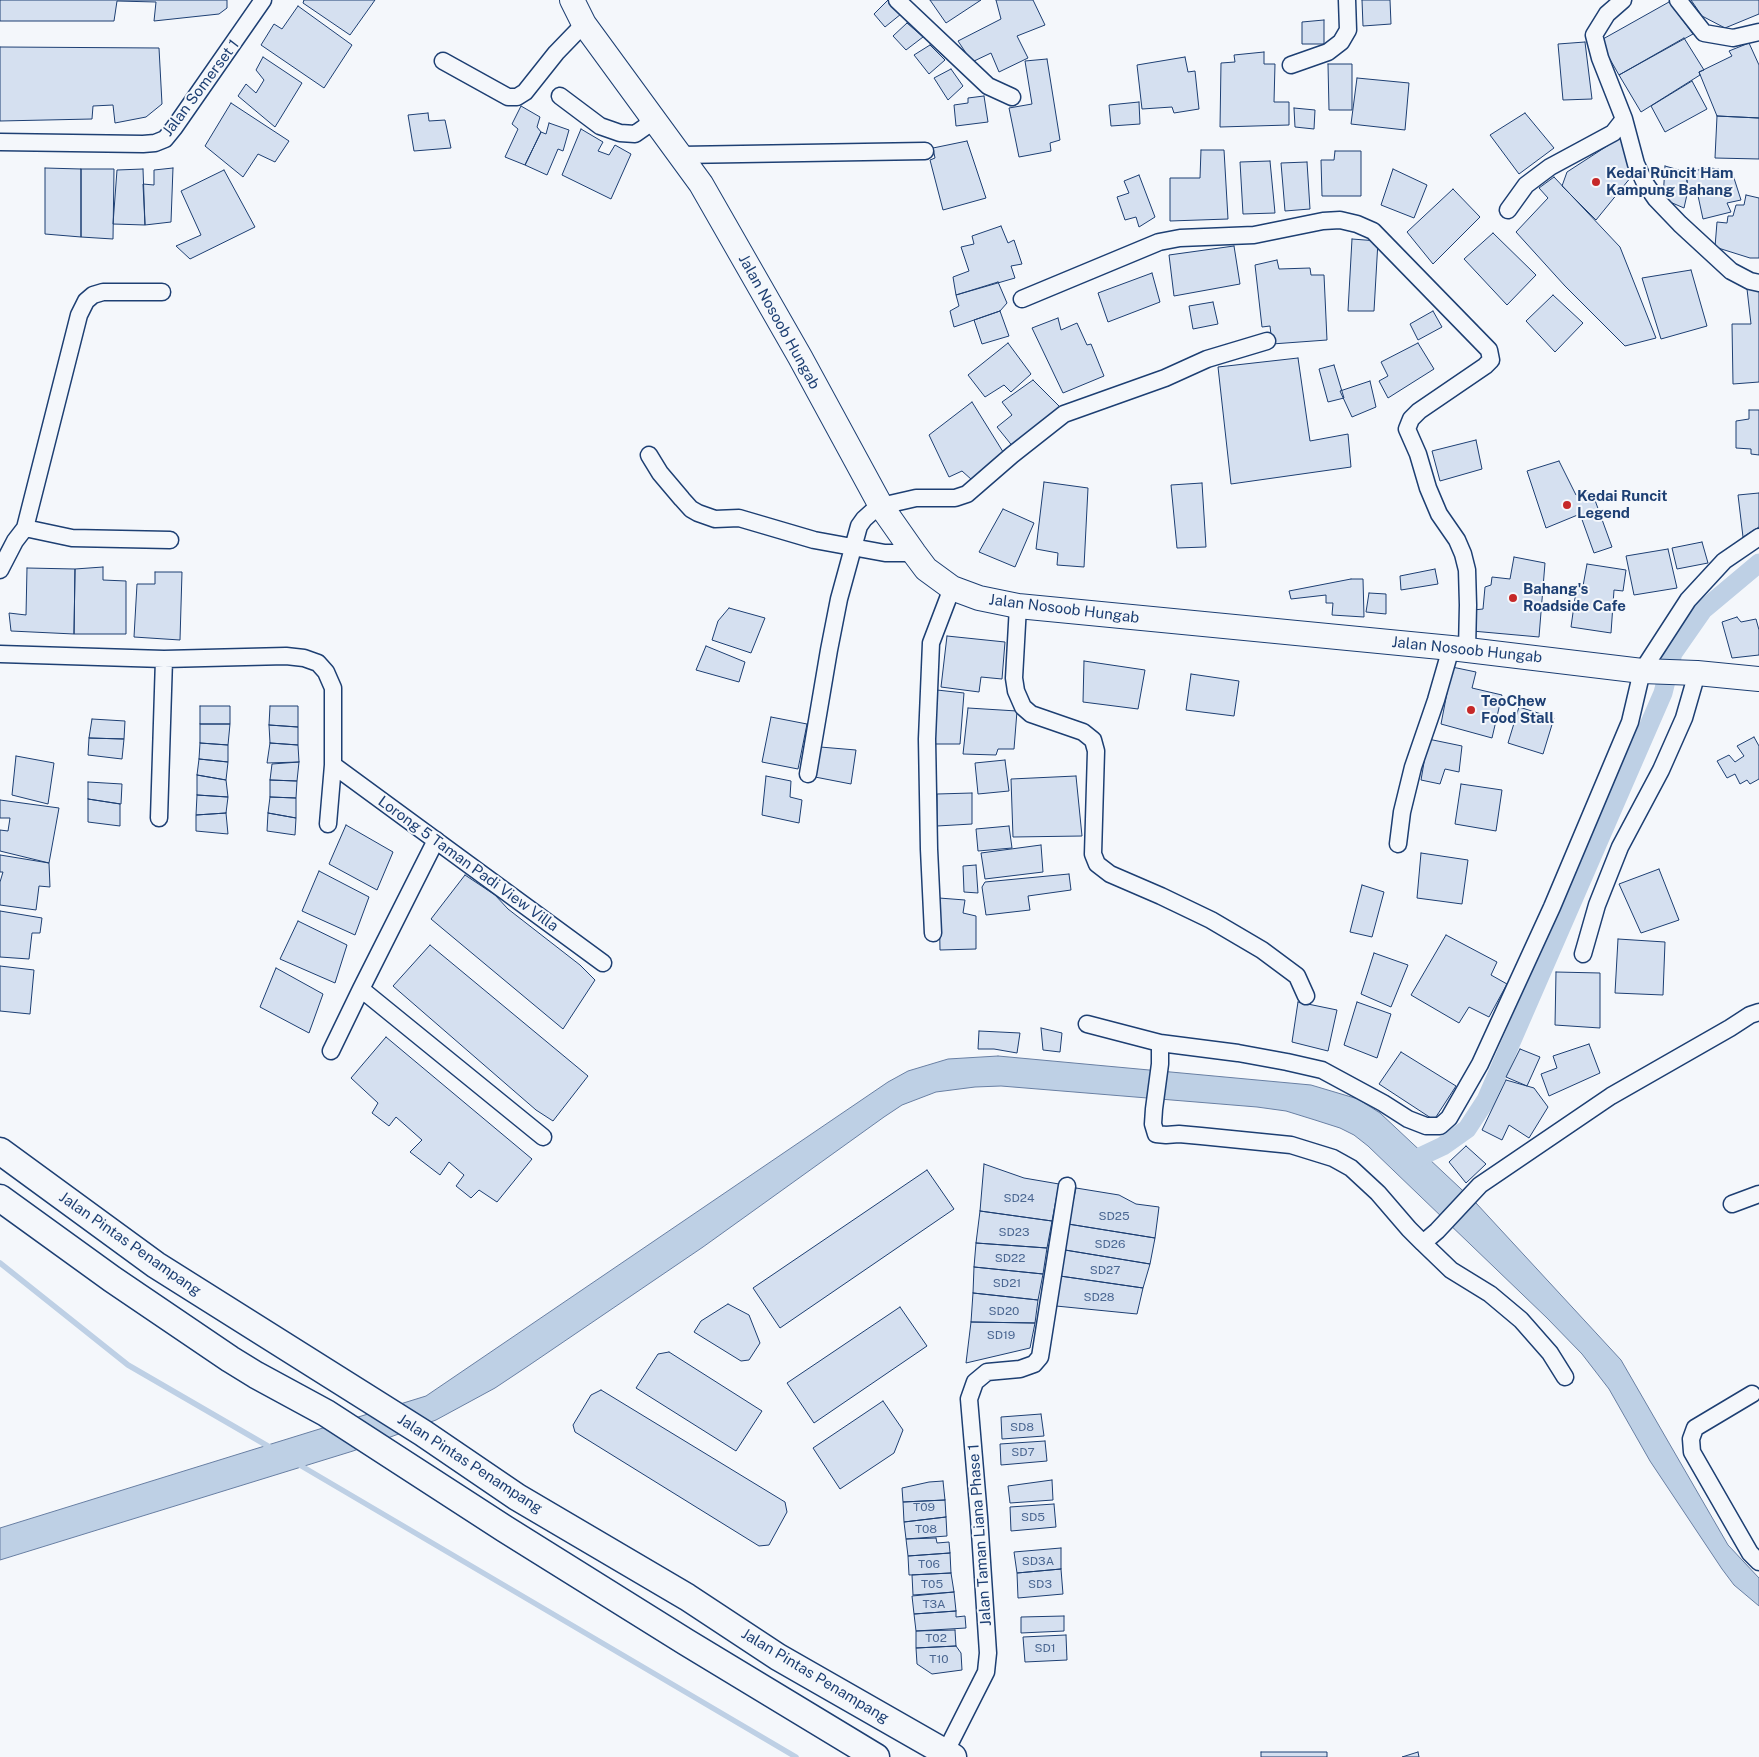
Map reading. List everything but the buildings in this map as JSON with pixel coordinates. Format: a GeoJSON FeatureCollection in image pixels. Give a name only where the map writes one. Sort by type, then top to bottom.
{"type":"FeatureCollection","features":[{"type":"Feature","properties":{"kind":"main road","name":"Jalan Nosoob Hungab"},"geometry":{"type":"LineString","coordinates":[[572,0],[584,24],[701,184],[800,357],[882,506],[926,569],[952,588],[979,598],[1018,606],[1459,649],[1650,671],[1759,679]]}},
{"type":"Feature","properties":{"kind":"main road","name":"Jalan Pintas Penampang"},"geometry":{"type":"LineString","coordinates":[[0,1151],[156,1266],[423,1433],[517,1497],[687,1597],[778,1657],[949,1755]]}},
{"type":"Feature","properties":{"kind":"main road"},"geometry":{"type":"LineString","coordinates":[[0,1198],[112,1279],[230,1359],[326,1412],[388,1454],[678,1637],[876,1757]]}},
{"type":"Feature","properties":{"kind":"street","name":"Jalan Somerset 1"},"geometry":{"type":"LineString","coordinates":[[0,142],[143,144],[155,143],[165,139],[263,0]]}},
{"type":"Feature","properties":{"kind":"street"},"geometry":{"type":"LineString","coordinates":[[897,0],[988,86],[1012,97]]}},
{"type":"Feature","properties":{"kind":"street"},"geometry":{"type":"LineString","coordinates":[[1291,66],[1328,52],[1341,42],[1348,30],[1347,0]]}},
{"type":"Feature","properties":{"kind":"street"},"geometry":{"type":"LineString","coordinates":[[1623,0],[1608,14],[1594,35],[1600,58],[1624,119],[1636,164],[1645,183],[1656,200],[1731,271],[1750,281],[1759,282]]}},
{"type":"Feature","properties":{"kind":"street"},"geometry":{"type":"LineString","coordinates":[[1678,0],[1704,33],[1733,38],[1759,32]]}},
{"type":"Feature","properties":{"kind":"street"},"geometry":{"type":"LineString","coordinates":[[443,61],[508,97],[517,97],[524,92],[556,53],[584,24]]}},
{"type":"Feature","properties":{"kind":"street"},"geometry":{"type":"LineString","coordinates":[[560,96],[600,126],[620,133],[635,134],[645,128],[652,116]]}},
{"type":"Feature","properties":{"kind":"street"},"geometry":{"type":"LineString","coordinates":[[1508,210],[1526,185],[1550,167],[1613,133],[1624,119]]}},
{"type":"Feature","properties":{"kind":"street"},"geometry":{"type":"LineString","coordinates":[[681,155],[925,151]]}},
{"type":"Feature","properties":{"kind":"street"},"geometry":{"type":"LineString","coordinates":[[1022,300],[1159,242],[1180,238],[1254,235],[1340,220],[1374,231],[1489,350],[1491,360],[1486,366],[1419,411],[1411,419],[1407,429],[1439,514],[1463,554],[1467,582],[1459,649],[1436,700],[1413,767],[1402,812],[1398,844]]}},
{"type":"Feature","properties":{"kind":"street"},"geometry":{"type":"LineString","coordinates":[[0,570],[15,541],[25,528],[79,315],[86,301],[93,295],[103,292],[162,292]]}},
{"type":"Feature","properties":{"kind":"street"},"geometry":{"type":"LineString","coordinates":[[808,774],[828,650],[840,599],[859,526],[874,510],[882,506],[916,498],[955,498],[967,494],[1064,414],[1165,378],[1207,359],[1267,341]]}},
{"type":"Feature","properties":{"kind":"street"},"geometry":{"type":"LineString","coordinates":[[649,455],[660,473],[691,509],[715,520],[739,518],[814,540],[885,554],[914,554]]}},
{"type":"Feature","properties":{"kind":"street"},"geometry":{"type":"LineString","coordinates":[[25,528],[72,538],[170,540]]}},
{"type":"Feature","properties":{"kind":"street"},"geometry":{"type":"LineString","coordinates":[[1086,1024],[1160,1043],[1238,1053],[1322,1070],[1383,1103],[1408,1119],[1426,1126],[1440,1126],[1449,1118],[1480,1064],[1552,907],[1650,671],[1688,600],[1724,561],[1759,537]]}},
{"type":"Feature","properties":{"kind":"street"},"geometry":{"type":"LineString","coordinates":[[933,933],[927,748],[931,643],[952,588]]}},
{"type":"Feature","properties":{"kind":"street"},"geometry":{"type":"LineString","coordinates":[[1018,606],[1014,678],[1016,690],[1023,707],[1030,714],[1083,732],[1093,740],[1096,751],[1093,854],[1097,864],[1110,874],[1211,920],[1262,950],[1297,976],[1306,996]]}},
{"type":"Feature","properties":{"kind":"street"},"geometry":{"type":"LineString","coordinates":[[0,654],[164,659],[286,656],[304,658],[318,663],[326,672],[333,688],[333,765],[328,824]]}},
{"type":"Feature","properties":{"kind":"street"},"geometry":{"type":"LineString","coordinates":[[159,818],[164,659]]}},
{"type":"Feature","properties":{"kind":"street"},"geometry":{"type":"LineString","coordinates":[[1583,954],[1597,905],[1620,847],[1661,770],[1684,718],[1693,673]]}},
{"type":"Feature","properties":{"kind":"street","name":"Lorong 5 Taman Padi View Villa"},"geometry":{"type":"LineString","coordinates":[[333,765],[603,963]]}},
{"type":"Feature","properties":{"kind":"street"},"geometry":{"type":"LineString","coordinates":[[331,1051],[436,840]]}},
{"type":"Feature","properties":{"kind":"street"},"geometry":{"type":"LineString","coordinates":[[361,989],[543,1137]]}},
{"type":"Feature","properties":{"kind":"street"},"geometry":{"type":"LineString","coordinates":[[1423,1243],[1437,1231],[1480,1185],[1611,1096],[1730,1028],[1756,1018]]}},
{"type":"Feature","properties":{"kind":"street"},"geometry":{"type":"LineString","coordinates":[[1160,1043],[1160,1064],[1154,1109],[1156,1134],[1201,1136],[1291,1145],[1333,1158],[1351,1168],[1378,1193],[1409,1229],[1451,1270],[1490,1294],[1521,1320],[1550,1353],[1565,1377]]}},
{"type":"Feature","properties":{"kind":"street","name":"Jalan Taman Liana Phase 1"},"geometry":{"type":"LineString","coordinates":[[949,1755],[986,1672],[988,1653],[980,1517],[969,1400],[975,1382],[987,1372],[1020,1369],[1034,1364],[1040,1357],[1067,1186]]}},
{"type":"Feature","properties":{"kind":"street"},"geometry":{"type":"LineString","coordinates":[[1732,1204],[1759,1194]]}},
{"type":"Feature","properties":{"kind":"street"},"geometry":{"type":"LineString","coordinates":[[1752,1394],[1695,1428],[1691,1439],[1692,1452],[1750,1553],[1759,1562]]}},
{"type":"Feature","properties":{"kind":"water"},"geometry":{"type":"Polygon","coordinates":[[[998,1056],[1311,1085],[1358,1099],[1380,1113],[1476,1203],[1621,1360],[1728,1545],[1759,1578],[1759,1606],[1734,1585],[1722,1569],[1650,1461],[1609,1389],[1582,1354],[1368,1146],[1354,1135],[1340,1128],[1286,1111],[1001,1086],[936,1092],[902,1105],[703,1247],[528,1366],[495,1388],[436,1420],[353,1451],[0,1560],[0,1528],[426,1396],[888,1082],[908,1071],[948,1059],[998,1056]]]}},
{"type":"Feature","properties":{"kind":"waterway"},"geometry":{"type":"LineString","coordinates":[[1409,1162],[1443,1146],[1467,1129],[1486,1100],[1663,693],[1673,653],[1703,610],[1759,563]]}},
{"type":"Feature","properties":{"kind":"waterway"},"geometry":{"type":"LineString","coordinates":[[0,1263],[128,1365],[273,1449]]}},
{"type":"Feature","properties":{"kind":"waterway"},"geometry":{"type":"LineString","coordinates":[[298,1464],[796,1757]]}},
{"type":"Feature","properties":{"kind":"place","name":"Kedai Runcit Ham Kampung Bahang"},"geometry":{"type":"Point","coordinates":[1596,182]}},
{"type":"Feature","properties":{"kind":"place","name":"Kedai Runcit Legend"},"geometry":{"type":"Point","coordinates":[1567,505]}},
{"type":"Feature","properties":{"kind":"place","name":"Bahang's Roadside Cafe"},"geometry":{"type":"Point","coordinates":[1513,598]}},
{"type":"Feature","properties":{"kind":"place","name":"TeoChew Food Stall"},"geometry":{"type":"Point","coordinates":[1471,710]}}]}
